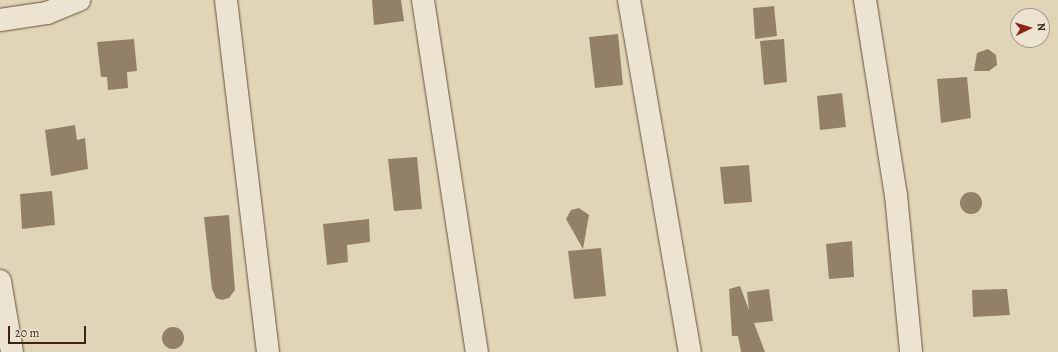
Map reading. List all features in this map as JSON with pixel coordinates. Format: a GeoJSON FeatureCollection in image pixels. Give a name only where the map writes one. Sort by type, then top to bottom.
{"type":"FeatureCollection","features":[{"type":"Feature","properties":{"kind":"street"},"geometry":{"type":"LineString","coordinates":[[0,20],[47,13],[79,0]]}},
{"type":"Feature","properties":{"kind":"street"},"geometry":{"type":"LineString","coordinates":[[226,0],[268,352]]}},
{"type":"Feature","properties":{"kind":"street"},"geometry":{"type":"LineString","coordinates":[[423,0],[477,352]]}},
{"type":"Feature","properties":{"kind":"street"},"geometry":{"type":"LineString","coordinates":[[629,0],[690,352]]}},
{"type":"Feature","properties":{"kind":"street"},"geometry":{"type":"LineString","coordinates":[[865,0],[896,195],[911,352]]}},
{"type":"Feature","properties":{"kind":"street"},"geometry":{"type":"LineString","coordinates":[[0,281],[12,352]]}},
{"type":"Feature","properties":{"kind":"building"},"geometry":{"type":"Polygon","coordinates":[[[372,0],[401,0],[404,21],[374,25],[372,0]]]}},
{"type":"Feature","properties":{"kind":"building"},"geometry":{"type":"Polygon","coordinates":[[[774,6],[777,36],[755,39],[753,8],[774,6]]]}},
{"type":"Feature","properties":{"kind":"building"},"geometry":{"type":"Polygon","coordinates":[[[618,34],[623,85],[595,88],[589,37],[618,34]]]}},
{"type":"Feature","properties":{"kind":"building"},"geometry":{"type":"Polygon","coordinates":[[[134,39],[137,71],[127,72],[128,88],[108,90],[107,77],[101,77],[97,42],[134,39]]]}},
{"type":"Feature","properties":{"kind":"building"},"geometry":{"type":"Polygon","coordinates":[[[784,39],[787,82],[764,85],[760,41],[784,39]]]}},
{"type":"Feature","properties":{"kind":"building"},"geometry":{"type":"Polygon","coordinates":[[[988,49],[996,55],[997,65],[989,71],[974,71],[977,53],[988,49]]]}},
{"type":"Feature","properties":{"kind":"building"},"geometry":{"type":"Polygon","coordinates":[[[967,77],[971,118],[941,123],[937,79],[967,77]]]}},
{"type":"Feature","properties":{"kind":"building"},"geometry":{"type":"Polygon","coordinates":[[[842,93],[846,127],[820,130],[817,96],[842,93]]]}},
{"type":"Feature","properties":{"kind":"building"},"geometry":{"type":"Polygon","coordinates":[[[75,125],[77,140],[85,138],[88,169],[51,176],[45,130],[75,125]]]}},
{"type":"Feature","properties":{"kind":"building"},"geometry":{"type":"Polygon","coordinates":[[[417,157],[422,209],[394,211],[388,159],[417,157]]]}},
{"type":"Feature","properties":{"kind":"building"},"geometry":{"type":"Polygon","coordinates":[[[749,165],[752,202],[724,204],[720,167],[749,165]]]}},
{"type":"Feature","properties":{"kind":"building"},"geometry":{"type":"Polygon","coordinates":[[[52,191],[55,225],[22,229],[20,194],[52,191]]]}},
{"type":"Feature","properties":{"kind":"building"},"geometry":{"type":"Polygon","coordinates":[[[967,192],[975,192],[982,199],[982,207],[975,214],[967,214],[960,207],[960,199],[967,192]]]}},
{"type":"Feature","properties":{"kind":"building"},"geometry":{"type":"Polygon","coordinates":[[[579,208],[589,215],[583,249],[566,219],[571,210],[579,208]]]}},
{"type":"Feature","properties":{"kind":"building"},"geometry":{"type":"Polygon","coordinates":[[[229,215],[235,290],[229,298],[222,300],[216,298],[212,289],[204,217],[229,215]]]}},
{"type":"Feature","properties":{"kind":"building"},"geometry":{"type":"Polygon","coordinates":[[[369,219],[370,242],[347,245],[348,262],[327,265],[323,224],[369,219]]]}},
{"type":"Feature","properties":{"kind":"building"},"geometry":{"type":"Polygon","coordinates":[[[852,241],[854,277],[829,279],[826,244],[852,241]]]}},
{"type":"Feature","properties":{"kind":"building"},"geometry":{"type":"Polygon","coordinates":[[[601,248],[606,296],[574,299],[568,251],[601,248]]]}},
{"type":"Feature","properties":{"kind":"building"},"geometry":{"type":"Polygon","coordinates":[[[740,286],[749,310],[747,292],[769,289],[773,321],[754,323],[765,352],[741,352],[738,336],[732,336],[729,289],[740,286]]]}},
{"type":"Feature","properties":{"kind":"building"},"geometry":{"type":"Polygon","coordinates":[[[1007,289],[1010,315],[973,317],[972,290],[1007,289]]]}},
{"type":"Feature","properties":{"kind":"building"},"geometry":{"type":"Polygon","coordinates":[[[173,327],[181,330],[184,338],[181,346],[173,349],[165,346],[162,338],[165,330],[173,327]]]}}]}
